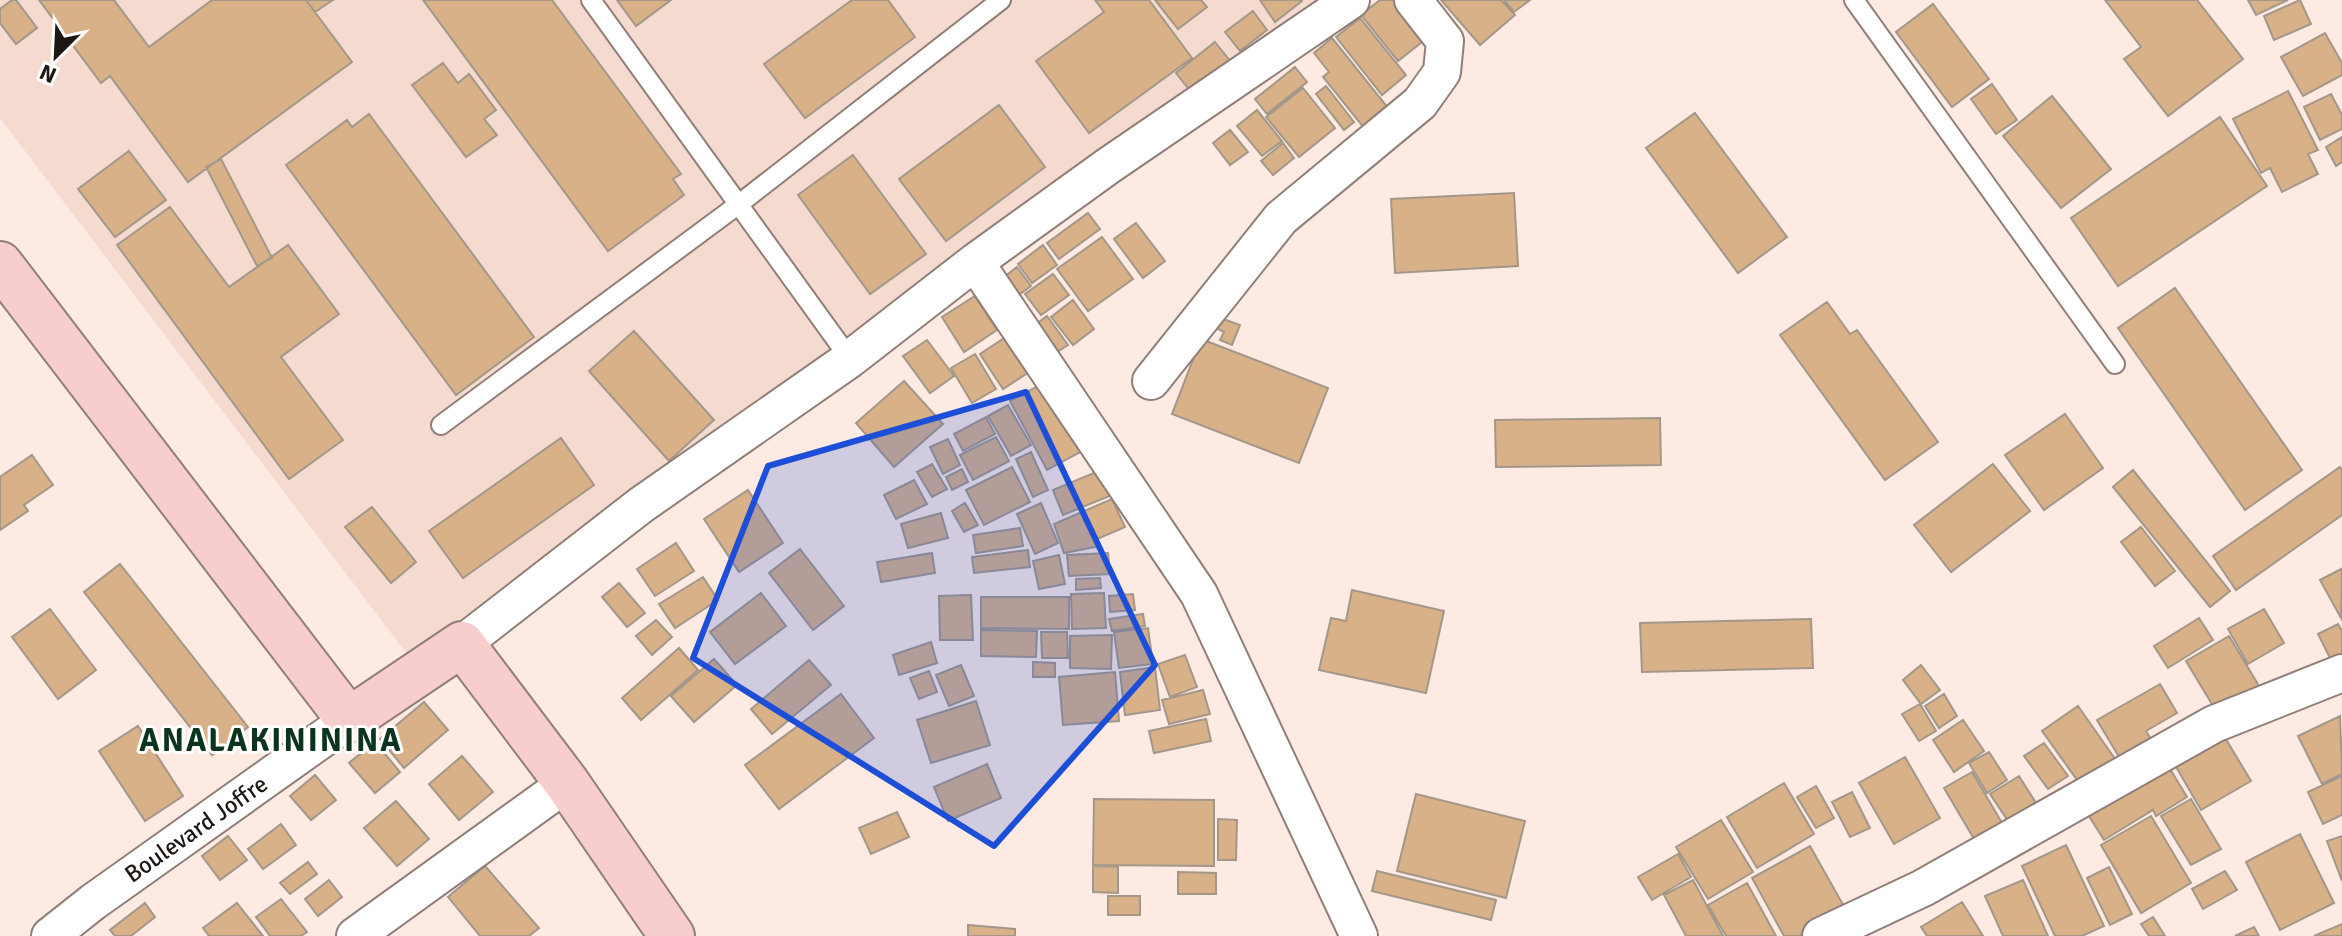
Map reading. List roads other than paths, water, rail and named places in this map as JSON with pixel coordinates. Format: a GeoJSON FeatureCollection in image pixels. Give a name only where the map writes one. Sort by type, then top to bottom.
{"type":"FeatureCollection","features":[{"type":"Feature","properties":{"kind":"street"},"geometry":{"type":"LineString","coordinates":[[672,936],[567,783],[462,644],[641,505],[850,359],[975,262],[1108,166],[1351,0]]}},
{"type":"Feature","properties":{"kind":"street"},"geometry":{"type":"LineString","coordinates":[[1151,381],[1281,218],[1420,103],[1442,72],[1445,41],[1413,0]]}},
{"type":"Feature","properties":{"kind":"street"},"geometry":{"type":"LineString","coordinates":[[975,262],[1199,594],[1359,936]]}},
{"type":"Feature","properties":{"kind":"street"},"geometry":{"type":"LineString","coordinates":[[0,264],[349,720]]}},
{"type":"Feature","properties":{"kind":"street","name":"Boulevard Joffre"},"geometry":{"type":"LineString","coordinates":[[50,936],[349,720],[462,644]]}},
{"type":"Feature","properties":{"kind":"street"},"geometry":{"type":"LineString","coordinates":[[1821,936],[1923,888],[2214,724],[2342,673]]}},
{"type":"Feature","properties":{"kind":"street"},"geometry":{"type":"LineString","coordinates":[[355,936],[567,783]]}},
{"type":"Feature","properties":{"kind":"lane"},"geometry":{"type":"LineString","coordinates":[[591,0],[850,359]]}},
{"type":"Feature","properties":{"kind":"lane"},"geometry":{"type":"LineString","coordinates":[[441,425],[739,204],[1001,0]]}},
{"type":"Feature","properties":{"kind":"lane"},"geometry":{"type":"LineString","coordinates":[[1854,0],[2115,364]]}},
{"type":"Feature","properties":{"kind":"district","name":"ANALAKINININA"},"geometry":{"type":"Point","coordinates":[271,740]}}]}
